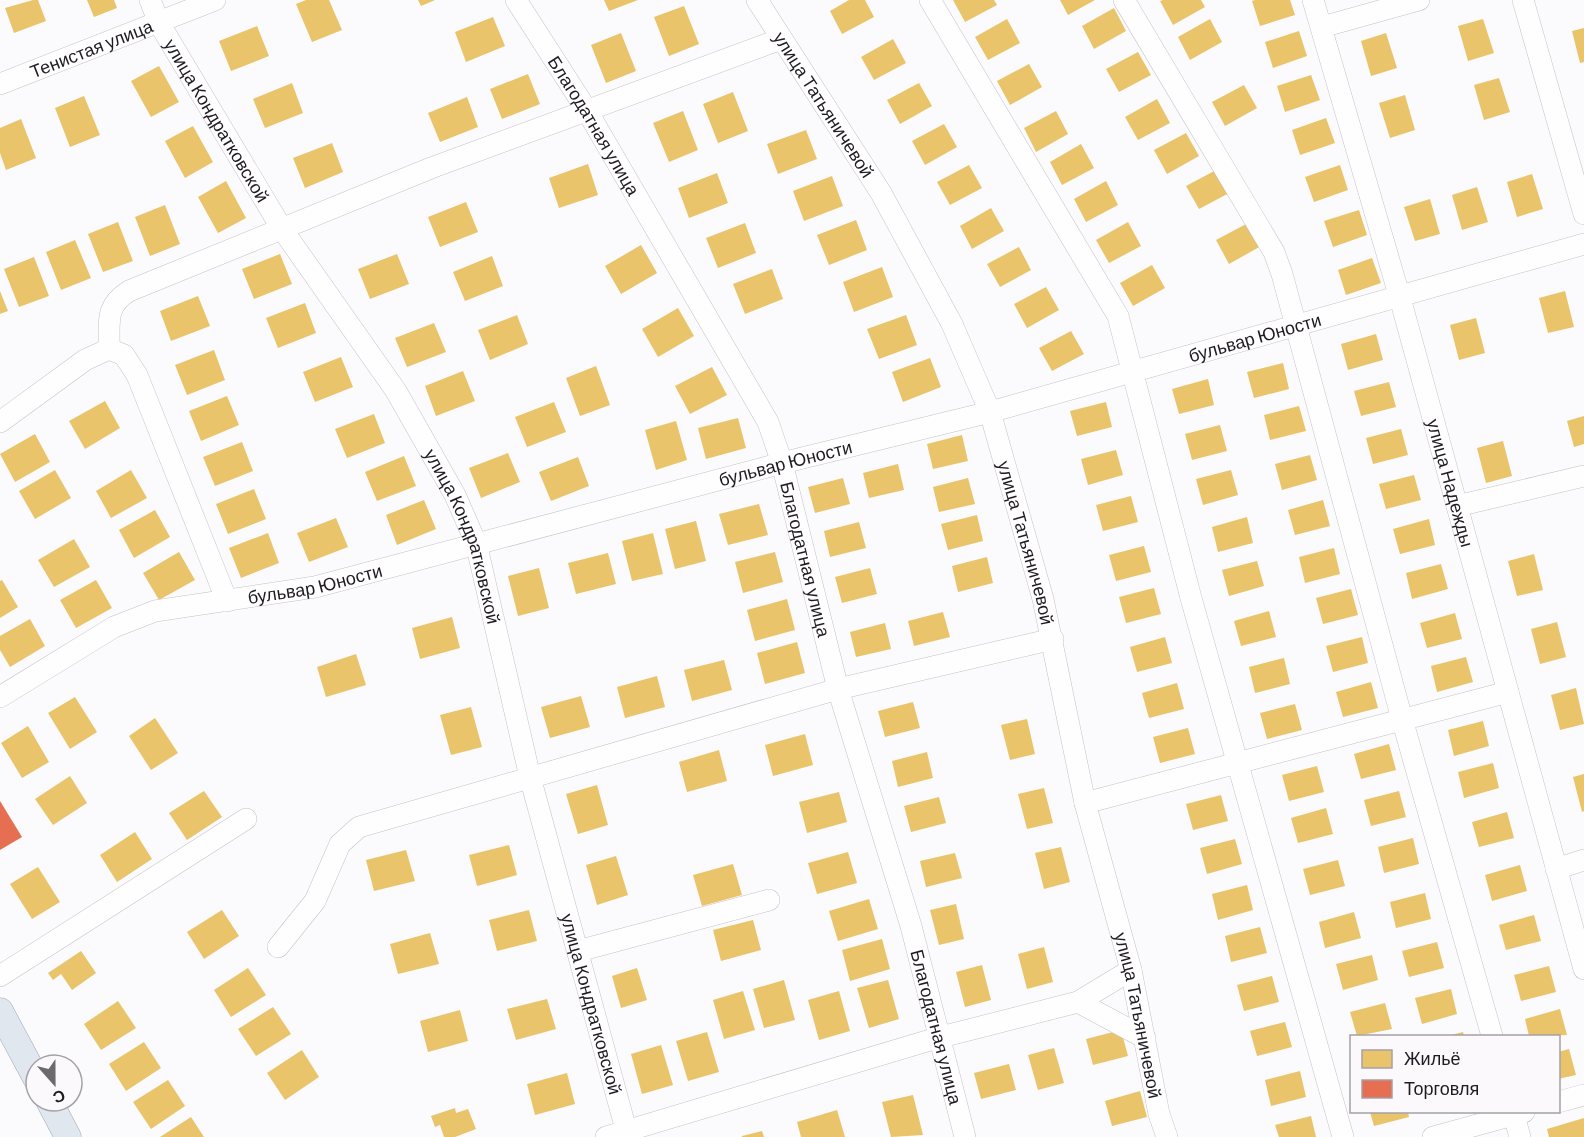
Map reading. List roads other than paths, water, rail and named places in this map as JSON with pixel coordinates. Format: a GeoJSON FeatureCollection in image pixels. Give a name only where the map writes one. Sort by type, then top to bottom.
{"type":"FeatureCollection","features":[{"type":"Feature","properties":{"kind":"main road"},"geometry":{"type":"LineString","coordinates":[[0,1011],[24,1056]]}},
{"type":"Feature","properties":{"kind":"main road"},"geometry":{"type":"LineString","coordinates":[[55,1113],[68,1137]]}},
{"type":"Feature","properties":{"kind":"street","name":"улица Кондратковской"},"geometry":{"type":"LineString","coordinates":[[150,0],[159,23],[282,229],[396,392],[455,495],[476,543],[530,777],[627,1134]]}},
{"type":"Feature","properties":{"kind":"street","name":"Тенистая улица"},"geometry":{"type":"LineString","coordinates":[[0,84],[215,0]]}},
{"type":"Feature","properties":{"kind":"street","name":"Благодатная улица"},"geometry":{"type":"LineString","coordinates":[[516,0],[586,109],[768,422],[782,463],[838,689],[911,926],[937,1038],[965,1137]]}},
{"type":"Feature","properties":{"kind":"street","name":"улица Татьяничевой"},"geometry":{"type":"LineString","coordinates":[[757,0],[881,193],[952,324],[990,412],[1053,639],[1085,803],[1131,970],[1159,1114],[1167,1137]]}},
{"type":"Feature","properties":{"kind":"street"},"geometry":{"type":"LineString","coordinates":[[930,0],[1118,316],[1191,598],[1343,1137]]}},
{"type":"Feature","properties":{"kind":"street"},"geometry":{"type":"LineString","coordinates":[[1124,0],[1274,252],[1492,1035]]}},
{"type":"Feature","properties":{"kind":"street","name":"улица Надежды"},"geometry":{"type":"LineString","coordinates":[[1313,0],[1400,298],[1584,969]]}},
{"type":"Feature","properties":{"kind":"street"},"geometry":{"type":"LineString","coordinates":[[1322,27],[1419,0]]}},
{"type":"Feature","properties":{"kind":"street"},"geometry":{"type":"LineString","coordinates":[[1523,0],[1584,213]]}},
{"type":"Feature","properties":{"kind":"street"},"geometry":{"type":"LineString","coordinates":[[109,349],[110,313],[116,300],[129,291],[431,168],[781,39]]}},
{"type":"Feature","properties":{"kind":"street","name":"бульвар Юности"},"geometry":{"type":"LineString","coordinates":[[0,697],[114,627],[155,611],[315,587],[782,463],[990,412],[1400,298],[1584,244]]}},
{"type":"Feature","properties":{"kind":"street"},"geometry":{"type":"LineString","coordinates":[[0,422],[85,360],[109,349],[124,355],[137,375],[227,602]]}},
{"type":"Feature","properties":{"kind":"street"},"geometry":{"type":"LineString","coordinates":[[1457,506],[1584,476]]}},
{"type":"Feature","properties":{"kind":"street"},"geometry":{"type":"LineString","coordinates":[[278,947],[315,901],[340,843],[359,827],[838,689],[1053,639]]}},
{"type":"Feature","properties":{"kind":"street"},"geometry":{"type":"LineString","coordinates":[[1085,803],[1508,692]]}},
{"type":"Feature","properties":{"kind":"street"},"geometry":{"type":"LineString","coordinates":[[0,976],[246,819]]}},
{"type":"Feature","properties":{"kind":"street"},"geometry":{"type":"LineString","coordinates":[[1556,869],[1584,860]]}},
{"type":"Feature","properties":{"kind":"street"},"geometry":{"type":"LineString","coordinates":[[578,951],[769,900]]}},
{"type":"Feature","properties":{"kind":"street"},"geometry":{"type":"LineString","coordinates":[[606,1137],[627,1134],[937,1038],[1078,1002],[1131,970]]}},
{"type":"Feature","properties":{"kind":"street"},"geometry":{"type":"LineString","coordinates":[[1078,1002],[1145,1038]]}},
{"type":"Feature","properties":{"kind":"street"},"geometry":{"type":"LineString","coordinates":[[1560,1101],[1584,1095]]}},
{"type":"Feature","properties":{"kind":"street"},"geometry":{"type":"LineString","coordinates":[[1432,1137],[1514,1113]]}},
{"type":"Feature","properties":{"kind":"street"},"geometry":{"type":"LineString","coordinates":[[1517,1113],[1520,1137]]}}]}
